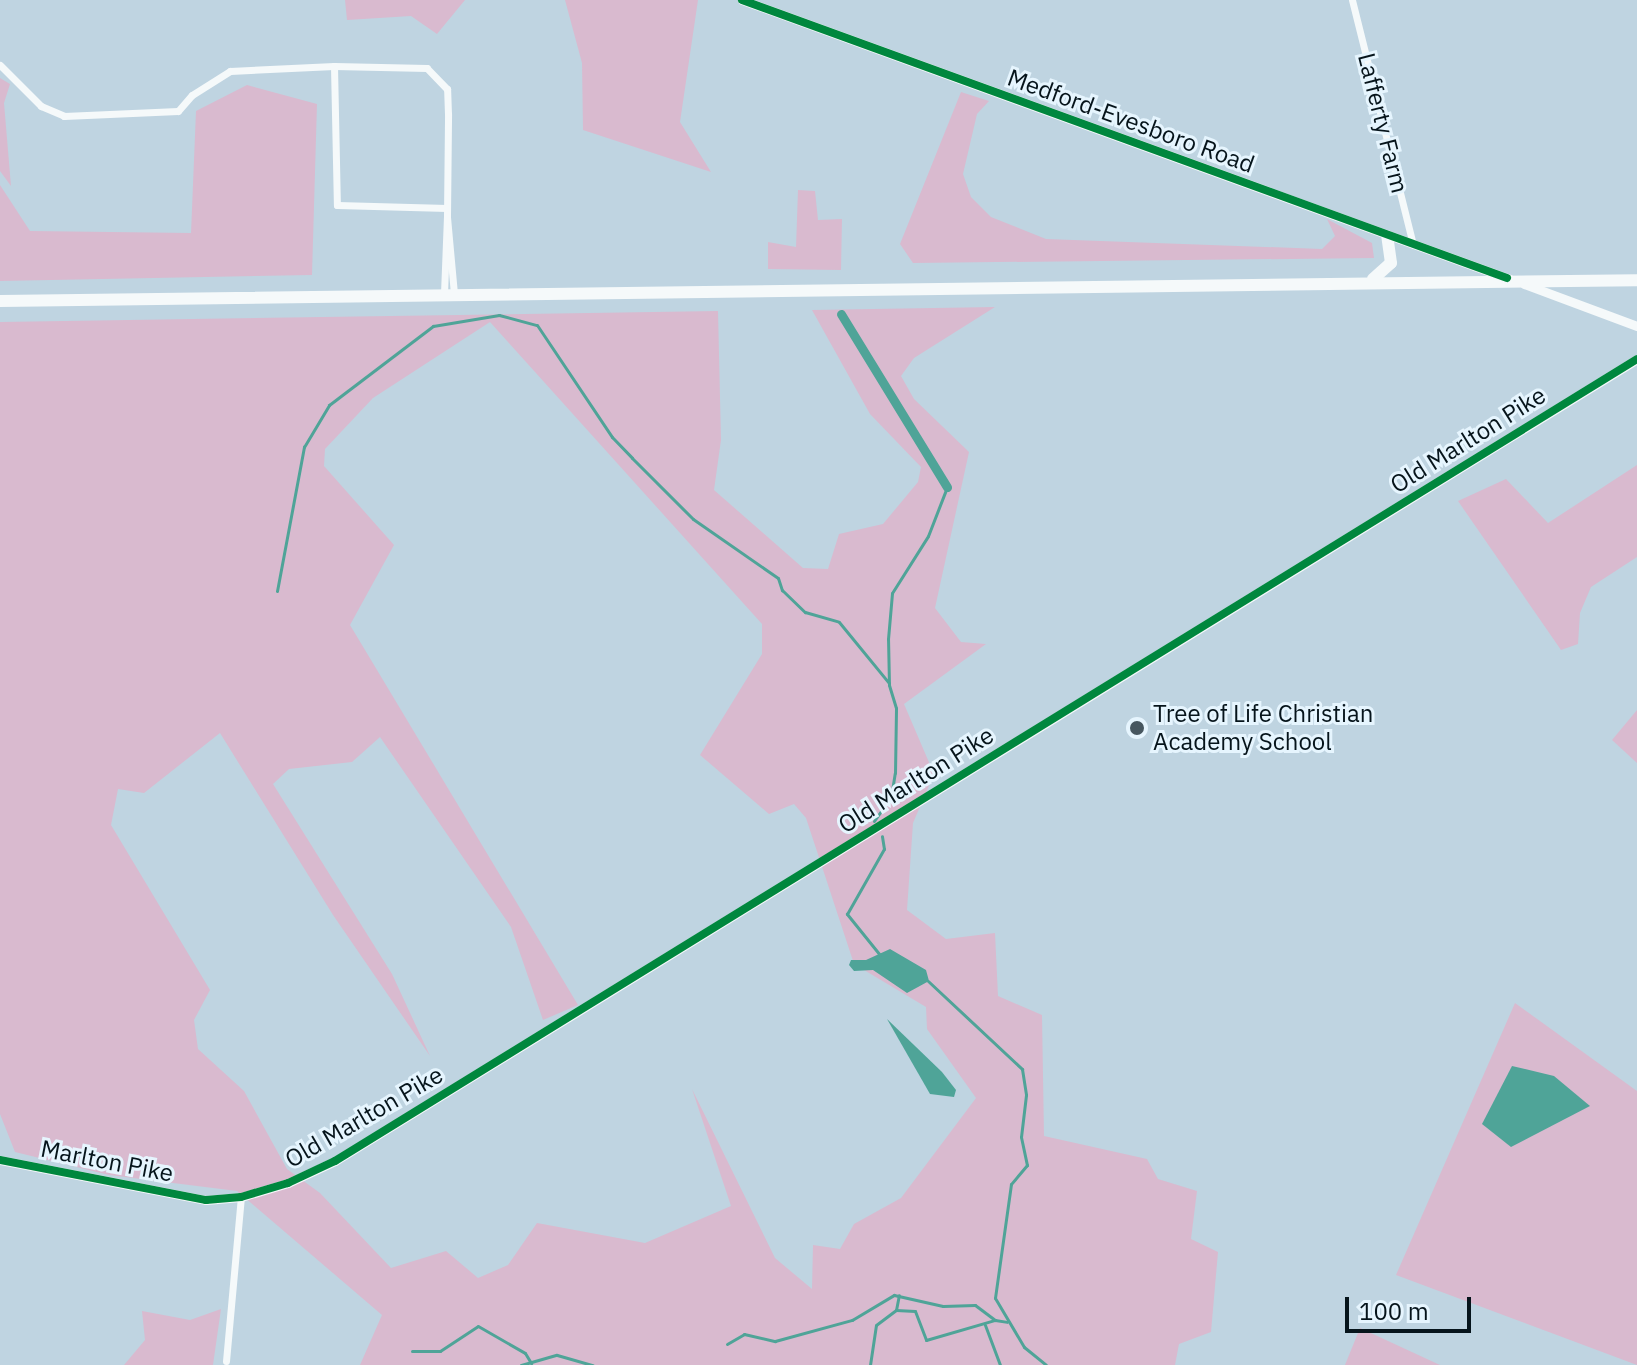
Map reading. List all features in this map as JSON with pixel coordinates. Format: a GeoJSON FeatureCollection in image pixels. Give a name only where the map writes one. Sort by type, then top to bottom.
{"type":"FeatureCollection","features":[{"type":"Feature","properties":{"kind":"highway"},"geometry":{"type":"LineString","coordinates":[[1369,280],[1391,263],[1387,236]]}},
{"type":"Feature","properties":{"kind":"highway"},"geometry":{"type":"LineString","coordinates":[[0,301],[1507,278],[1637,280]]}},
{"type":"Feature","properties":{"kind":"street","name":"Medford-Evesboro Road"},"geometry":{"type":"LineString","coordinates":[[742,0],[764,4],[1637,327]]}},
{"type":"Feature","properties":{"kind":"street","name":"Lafferty Farm"},"geometry":{"type":"LineString","coordinates":[[1352,0],[1413,245]]}},
{"type":"Feature","properties":{"kind":"street"},"geometry":{"type":"LineString","coordinates":[[0,65],[41,106],[64,116],[178,111],[192,95],[230,71],[334,66],[427,68],[447,89],[449,294]]}},
{"type":"Feature","properties":{"kind":"street"},"geometry":{"type":"LineString","coordinates":[[334,66],[337,205],[447,212]]}},
{"type":"Feature","properties":{"kind":"street","name":"Old Marlton Pike"},"geometry":{"type":"LineString","coordinates":[[206,1200],[241,1197],[288,1183],[355,1150],[1636,358]]}},
{"type":"Feature","properties":{"kind":"street","name":"Marlton Pike"},"geometry":{"type":"LineString","coordinates":[[0,1160],[206,1200]]}},
{"type":"Feature","properties":{"kind":"street"},"geometry":{"type":"LineString","coordinates":[[226,1361],[241,1197]]}},
{"type":"Feature","properties":{"kind":"shaded area"},"geometry":{"type":"Polygon","coordinates":[[[345,0],[465,0],[437,34],[411,16],[347,20],[345,0]]]}},
{"type":"Feature","properties":{"kind":"shaded area"},"geometry":{"type":"Polygon","coordinates":[[[565,0],[698,0],[680,122],[711,172],[583,130],[582,63],[565,0]]]}},
{"type":"Feature","properties":{"kind":"shaded area"},"geometry":{"type":"Polygon","coordinates":[[[0,78],[10,84],[4,103],[11,186],[0,171],[0,78]]]}},
{"type":"Feature","properties":{"kind":"shaded area"},"geometry":{"type":"Polygon","coordinates":[[[247,85],[317,104],[312,275],[0,281],[0,185],[30,231],[191,233],[196,111],[247,85]]]}},
{"type":"Feature","properties":{"kind":"shaded area"},"geometry":{"type":"Polygon","coordinates":[[[961,92],[989,101],[977,114],[963,174],[971,197],[991,217],[1046,239],[1322,249],[1335,236],[1327,219],[1372,243],[1374,258],[913,263],[900,244],[961,92]]]}},
{"type":"Feature","properties":{"kind":"shaded area"},"geometry":{"type":"Polygon","coordinates":[[[798,190],[815,191],[818,220],[842,219],[841,270],[768,269],[768,242],[796,247],[798,190]]]}},
{"type":"Feature","properties":{"kind":"shaded area"},"geometry":{"type":"Polygon","coordinates":[[[995,307],[914,358],[901,376],[914,399],[969,452],[935,608],[961,642],[986,644],[904,704],[934,774],[913,823],[907,910],[946,939],[995,933],[998,996],[1042,1015],[1044,1136],[1147,1159],[1158,1179],[1197,1191],[1191,1239],[1218,1252],[1211,1332],[1179,1344],[1175,1365],[360,1365],[382,1315],[237,1191],[109,1175],[15,1152],[0,1114],[0,322],[718,311],[721,440],[714,490],[803,568],[828,569],[839,534],[883,524],[918,482],[921,467],[870,414],[812,310],[995,307]],[[490,322],[373,398],[325,449],[324,466],[394,545],[350,625],[578,1005],[543,1020],[511,927],[380,737],[352,762],[289,769],[273,784],[392,974],[430,1056],[333,915],[220,733],[144,793],[118,789],[111,825],[210,990],[194,1020],[198,1049],[244,1091],[287,1169],[320,1193],[391,1268],[446,1251],[478,1278],[508,1265],[537,1223],[645,1243],[731,1206],[692,1089],[775,1258],[812,1289],[813,1245],[840,1249],[854,1224],[901,1198],[976,1098],[927,1029],[926,1007],[854,964],[806,818],[794,804],[769,814],[700,755],[762,654],[762,624],[490,322]]]}},
{"type":"Feature","properties":{"kind":"shaded area"},"geometry":{"type":"Polygon","coordinates":[[[1637,465],[1637,557],[1591,587],[1580,613],[1578,644],[1561,650],[1458,501],[1506,479],[1548,523],[1637,465]]]}},
{"type":"Feature","properties":{"kind":"shaded area"},"geometry":{"type":"Polygon","coordinates":[[[1637,710],[1637,763],[1612,740],[1637,710]]]}},
{"type":"Feature","properties":{"kind":"shaded area"},"geometry":{"type":"Polygon","coordinates":[[[890,949],[926,970],[929,981],[907,993],[873,970],[854,971],[849,965],[851,960],[866,960],[890,949]]]}},
{"type":"Feature","properties":{"kind":"shaded area"},"geometry":{"type":"Polygon","coordinates":[[[1515,1003],[1637,1091],[1637,1365],[1396,1275],[1515,1003]]]}},
{"type":"Feature","properties":{"kind":"shaded area"},"geometry":{"type":"Polygon","coordinates":[[[887,1019],[942,1072],[956,1090],[954,1097],[930,1094],[887,1019]]]}},
{"type":"Feature","properties":{"kind":"shaded area"},"geometry":{"type":"Polygon","coordinates":[[[1512,1066],[1554,1076],[1590,1106],[1511,1147],[1482,1124],[1512,1066]]]}},
{"type":"Feature","properties":{"kind":"shaded area"},"geometry":{"type":"Polygon","coordinates":[[[221,1309],[213,1365],[124,1365],[145,1340],[142,1311],[190,1320],[221,1309]]]}},
{"type":"Feature","properties":{"kind":"shaded area"},"geometry":{"type":"Polygon","coordinates":[[[1360,1328],[1440,1365],[1345,1365],[1360,1328]]]}},
{"type":"Feature","properties":{"kind":"waterway"},"geometry":{"type":"LineString","coordinates":[[841,314],[947,487]]}},
{"type":"Feature","properties":{"kind":"waterway"},"geometry":{"type":"LineString","coordinates":[[277,591],[304,447],[329,405],[433,326],[499,315],[537,325],[612,437],[632,458],[693,519],[778,578],[782,590],[805,612],[839,622],[889,683]]}},
{"type":"Feature","properties":{"kind":"waterway"},"geometry":{"type":"LineString","coordinates":[[874,821],[891,797],[895,773],[896,708],[889,685],[888,639],[892,593],[928,536],[947,487]]}},
{"type":"Feature","properties":{"kind":"waterway"},"geometry":{"type":"LineString","coordinates":[[880,955],[847,914],[884,849],[882,836]]}},
{"type":"Feature","properties":{"kind":"waterway"},"geometry":{"type":"LineString","coordinates":[[928,981],[1022,1069],[1026,1095],[1021,1137],[1027,1165],[1011,1184],[995,1298],[1024,1347],[1046,1365]]}},
{"type":"Feature","properties":{"kind":"waterway"},"geometry":{"type":"LineString","coordinates":[[727,1344],[744,1334],[775,1341],[852,1320],[894,1295],[943,1306],[975,1305],[995,1320]]}},
{"type":"Feature","properties":{"kind":"waterway"},"geometry":{"type":"LineString","coordinates":[[896,1310],[899,1295]]}},
{"type":"Feature","properties":{"kind":"waterway"},"geometry":{"type":"LineString","coordinates":[[870,1365],[876,1325],[896,1310],[915,1311],[926,1340],[995,1320],[1007,1322]]}},
{"type":"Feature","properties":{"kind":"waterway"},"geometry":{"type":"LineString","coordinates":[[985,1325],[1000,1365]]}},
{"type":"Feature","properties":{"kind":"waterway"},"geometry":{"type":"LineString","coordinates":[[412,1351],[440,1351],[478,1326],[525,1353],[531,1363]]}},
{"type":"Feature","properties":{"kind":"waterway"},"geometry":{"type":"LineString","coordinates":[[521,1365],[557,1355],[593,1365]]}},
{"type":"Feature","properties":{"kind":"cycle path"},"geometry":{"type":"LineString","coordinates":[[742,0],[1507,278]]}},
{"type":"Feature","properties":{"kind":"cycle path"},"geometry":{"type":"LineString","coordinates":[[0,1160],[206,1200],[241,1197],[288,1183],[335,1161],[1637,359]]}},
{"type":"Feature","properties":{"kind":"place","name":"Tree of Life Christian Academy School"},"geometry":{"type":"Point","coordinates":[1137,728]}}]}
